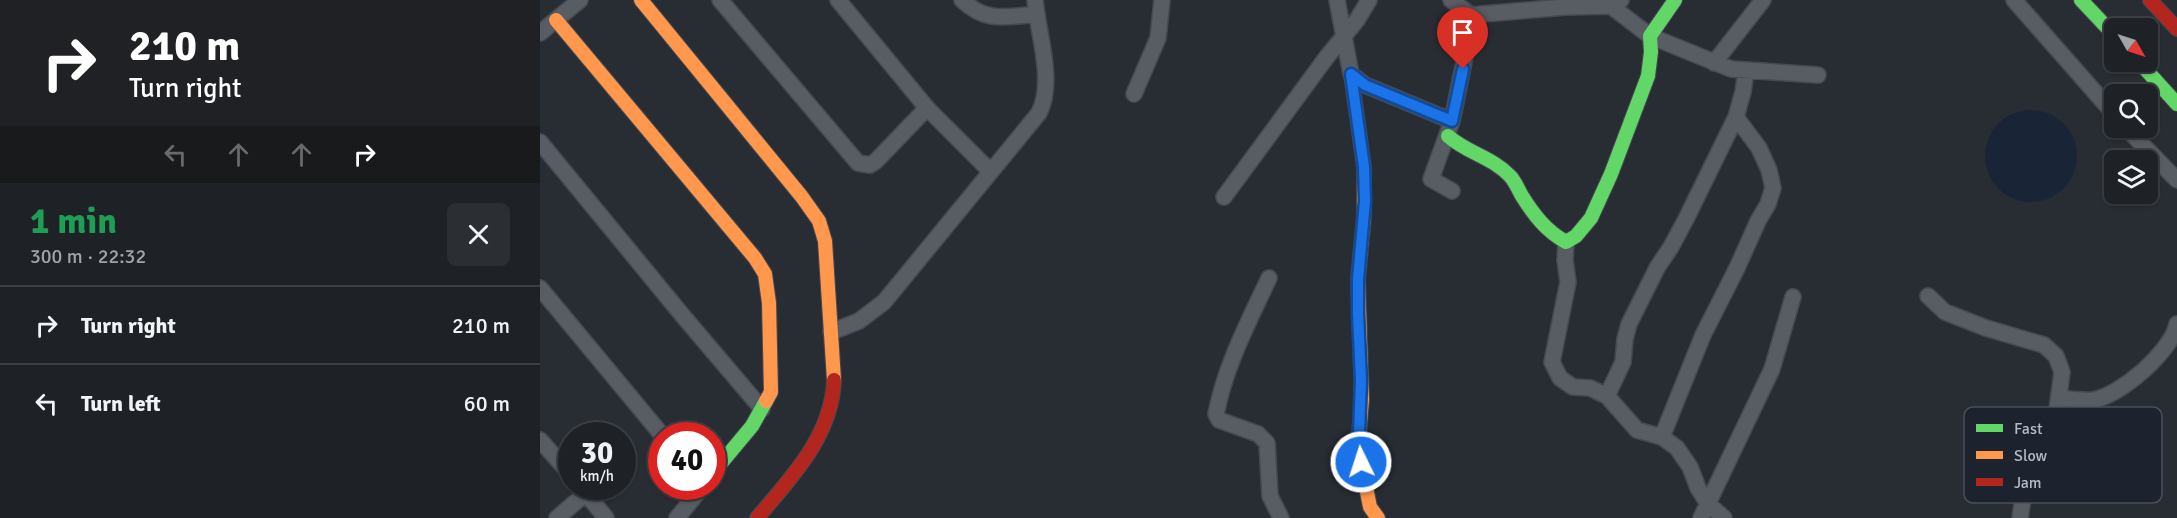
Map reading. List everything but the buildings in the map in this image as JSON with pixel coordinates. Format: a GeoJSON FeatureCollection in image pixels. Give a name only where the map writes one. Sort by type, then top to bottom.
{"type":"FeatureCollection","features":[{"type":"Feature","properties":{"kind":"street"},"geometry":{"type":"LineString","coordinates":[[540,33],[580,0]]}},
{"type":"Feature","properties":{"kind":"street"},"geometry":{"type":"LineString","coordinates":[[641,0],[810,207],[822,230],[827,255],[834,389],[832,405],[807,456],[757,518]]}},
{"type":"Feature","properties":{"kind":"street"},"geometry":{"type":"LineString","coordinates":[[720,0],[851,157],[862,165],[870,165],[881,156],[927,108]]}},
{"type":"Feature","properties":{"kind":"street"},"geometry":{"type":"LineString","coordinates":[[838,0],[927,108],[990,171]]}},
{"type":"Feature","properties":{"kind":"street"},"geometry":{"type":"LineString","coordinates":[[831,332],[859,321],[884,302],[1040,113],[1044,103],[1046,87],[1036,7],[994,18],[974,11],[962,0]]}},
{"type":"Feature","properties":{"kind":"street"},"geometry":{"type":"LineString","coordinates":[[1134,94],[1158,38],[1162,0]]}},
{"type":"Feature","properties":{"kind":"street"},"geometry":{"type":"LineString","coordinates":[[1337,0],[1351,74],[1364,167],[1365,209],[1358,279],[1362,400],[1359,434],[1361,462],[1370,507],[1378,518]]}},
{"type":"Feature","properties":{"kind":"street"},"geometry":{"type":"LineString","coordinates":[[1224,197],[1326,58],[1344,38],[1369,0]]}},
{"type":"Feature","properties":{"kind":"street"},"geometry":{"type":"LineString","coordinates":[[1451,0],[1471,15],[1616,3],[1650,36],[1714,63],[1746,71],[1818,75]]}},
{"type":"Feature","properties":{"kind":"street"},"geometry":{"type":"LineString","coordinates":[[1566,242],[1576,236],[1591,218],[1611,174],[1648,76],[1650,36],[1675,0]]}},
{"type":"Feature","properties":{"kind":"street"},"geometry":{"type":"LineString","coordinates":[[1714,63],[1763,0]]}},
{"type":"Feature","properties":{"kind":"street"},"geometry":{"type":"LineString","coordinates":[[2014,0],[2104,102]]}},
{"type":"Feature","properties":{"kind":"street"},"geometry":{"type":"LineString","coordinates":[[2081,0],[2104,24]]}},
{"type":"Feature","properties":{"kind":"street"},"geometry":{"type":"LineString","coordinates":[[2150,0],[2177,29]]}},
{"type":"Feature","properties":{"kind":"street"},"geometry":{"type":"LineString","coordinates":[[1452,191],[1431,179],[1450,128],[1471,27],[1471,15]]}},
{"type":"Feature","properties":{"kind":"street"},"geometry":{"type":"LineString","coordinates":[[556,20],[761,266],[766,279],[769,303],[771,392],[742,439],[726,458]]}},
{"type":"Feature","properties":{"kind":"street"},"geometry":{"type":"LineString","coordinates":[[1607,396],[1623,362],[1624,339],[1629,324],[1657,268],[1686,219],[1736,117],[1746,71]]}},
{"type":"Feature","properties":{"kind":"street"},"geometry":{"type":"LineString","coordinates":[[2148,72],[2177,104]]}},
{"type":"Feature","properties":{"kind":"street"},"geometry":{"type":"LineString","coordinates":[[1351,74],[1365,85],[1450,128],[1457,144],[1492,160],[1511,177],[1534,216],[1553,234],[1566,242]]}},
{"type":"Feature","properties":{"kind":"street"},"geometry":{"type":"LineString","coordinates":[[1662,437],[1703,335],[1768,204],[1773,188],[1770,170],[1759,148],[1736,117]]}},
{"type":"Feature","properties":{"kind":"street"},"geometry":{"type":"LineString","coordinates":[[2136,138],[2177,180]]}},
{"type":"Feature","properties":{"kind":"street"},"geometry":{"type":"LineString","coordinates":[[540,142],[762,409]]}},
{"type":"Feature","properties":{"kind":"street"},"geometry":{"type":"LineString","coordinates":[[1566,242],[1565,260],[1568,282],[1552,362],[1560,378],[1573,387],[1590,388],[1607,396],[1637,430],[1662,437],[1677,448],[1684,458],[1704,511]]}},
{"type":"Feature","properties":{"kind":"street"},"geometry":{"type":"LineString","coordinates":[[1269,278],[1227,373],[1216,414],[1219,420],[1258,434],[1267,443],[1270,496],[1281,518]]}},
{"type":"Feature","properties":{"kind":"street"},"geometry":{"type":"LineString","coordinates":[[540,288],[651,422]]}},
{"type":"Feature","properties":{"kind":"street"},"geometry":{"type":"LineString","coordinates":[[1928,296],[1945,312],[1986,328],[2044,345],[2056,356],[2062,372],[2059,407]]}},
{"type":"Feature","properties":{"kind":"street"},"geometry":{"type":"LineString","coordinates":[[1704,511],[1772,369],[1793,297]]}},
{"type":"Feature","properties":{"kind":"street"},"geometry":{"type":"LineString","coordinates":[[2060,398],[2094,400],[2112,393],[2148,367],[2163,352],[2175,333],[2177,324]]}},
{"type":"Feature","properties":{"kind":"street"},"geometry":{"type":"LineString","coordinates":[[540,440],[558,461]]}},
{"type":"Feature","properties":{"kind":"street"},"geometry":{"type":"LineString","coordinates":[[557,518],[573,500]]}},
{"type":"Feature","properties":{"kind":"street"},"geometry":{"type":"LineString","coordinates":[[592,500],[606,518]]}},
{"type":"Feature","properties":{"kind":"street"},"geometry":{"type":"LineString","coordinates":[[677,518],[692,500]]}},
{"type":"Feature","properties":{"kind":"street"},"geometry":{"type":"LineString","coordinates":[[2020,518],[2022,503]]}},
{"type":"Feature","properties":{"kind":"street"},"geometry":{"type":"LineString","coordinates":[[1704,511],[1724,518]]}},
{"type":"Feature","properties":{"kind":"water"},"geometry":{"type":"Polygon","coordinates":[[[2031,110],[2049,113],[2064,123],[2074,138],[2077,156],[2074,174],[2064,189],[2049,199],[2031,202],[2013,199],[1998,189],[1988,174],[1985,156],[1988,138],[1998,123],[2013,113],[2031,110]]]}},
{"type":"Feature","properties":{"kind":"traffic: fast"},"geometry":{"type":"LineString","coordinates":[[1448,136],[1463,147],[1487,159],[1510,176],[1541,222],[1566,242],[1576,236],[1591,218],[1611,174],[1648,76],[1650,36],[1675,0]]}},
{"type":"Feature","properties":{"kind":"traffic: fast"},"geometry":{"type":"LineString","coordinates":[[2081,0],[2104,24]]}},
{"type":"Feature","properties":{"kind":"traffic: fast"},"geometry":{"type":"LineString","coordinates":[[2148,72],[2177,104]]}},
{"type":"Feature","properties":{"kind":"traffic: fast"},"geometry":{"type":"LineString","coordinates":[[726,457],[752,426],[766,401]]}},
{"type":"Feature","properties":{"kind":"traffic: slow"},"geometry":{"type":"LineString","coordinates":[[641,0],[802,197],[819,221],[825,241],[834,380]]}},
{"type":"Feature","properties":{"kind":"traffic: slow"},"geometry":{"type":"LineString","coordinates":[[556,20],[755,258],[765,274],[769,303],[771,392],[766,401]]}},
{"type":"Feature","properties":{"kind":"traffic: slow"},"geometry":{"type":"LineString","coordinates":[[1351,74],[1364,167],[1364,216],[1358,279],[1362,400],[1359,434],[1361,462],[1370,507],[1378,518]]}},
{"type":"Feature","properties":{"kind":"traffic: jam"},"geometry":{"type":"LineString","coordinates":[[2150,0],[2177,29]]}},
{"type":"Feature","properties":{"kind":"traffic: jam"},"geometry":{"type":"LineString","coordinates":[[757,518],[796,472],[818,438],[832,400],[834,380]]}},
{"type":"Feature","properties":{"kind":"route"},"geometry":{"type":"LineString","coordinates":[[1361,462],[1359,434],[1362,400],[1358,279],[1365,201],[1361,136],[1351,74],[1365,85],[1452,121],[1463,69]]}}]}
